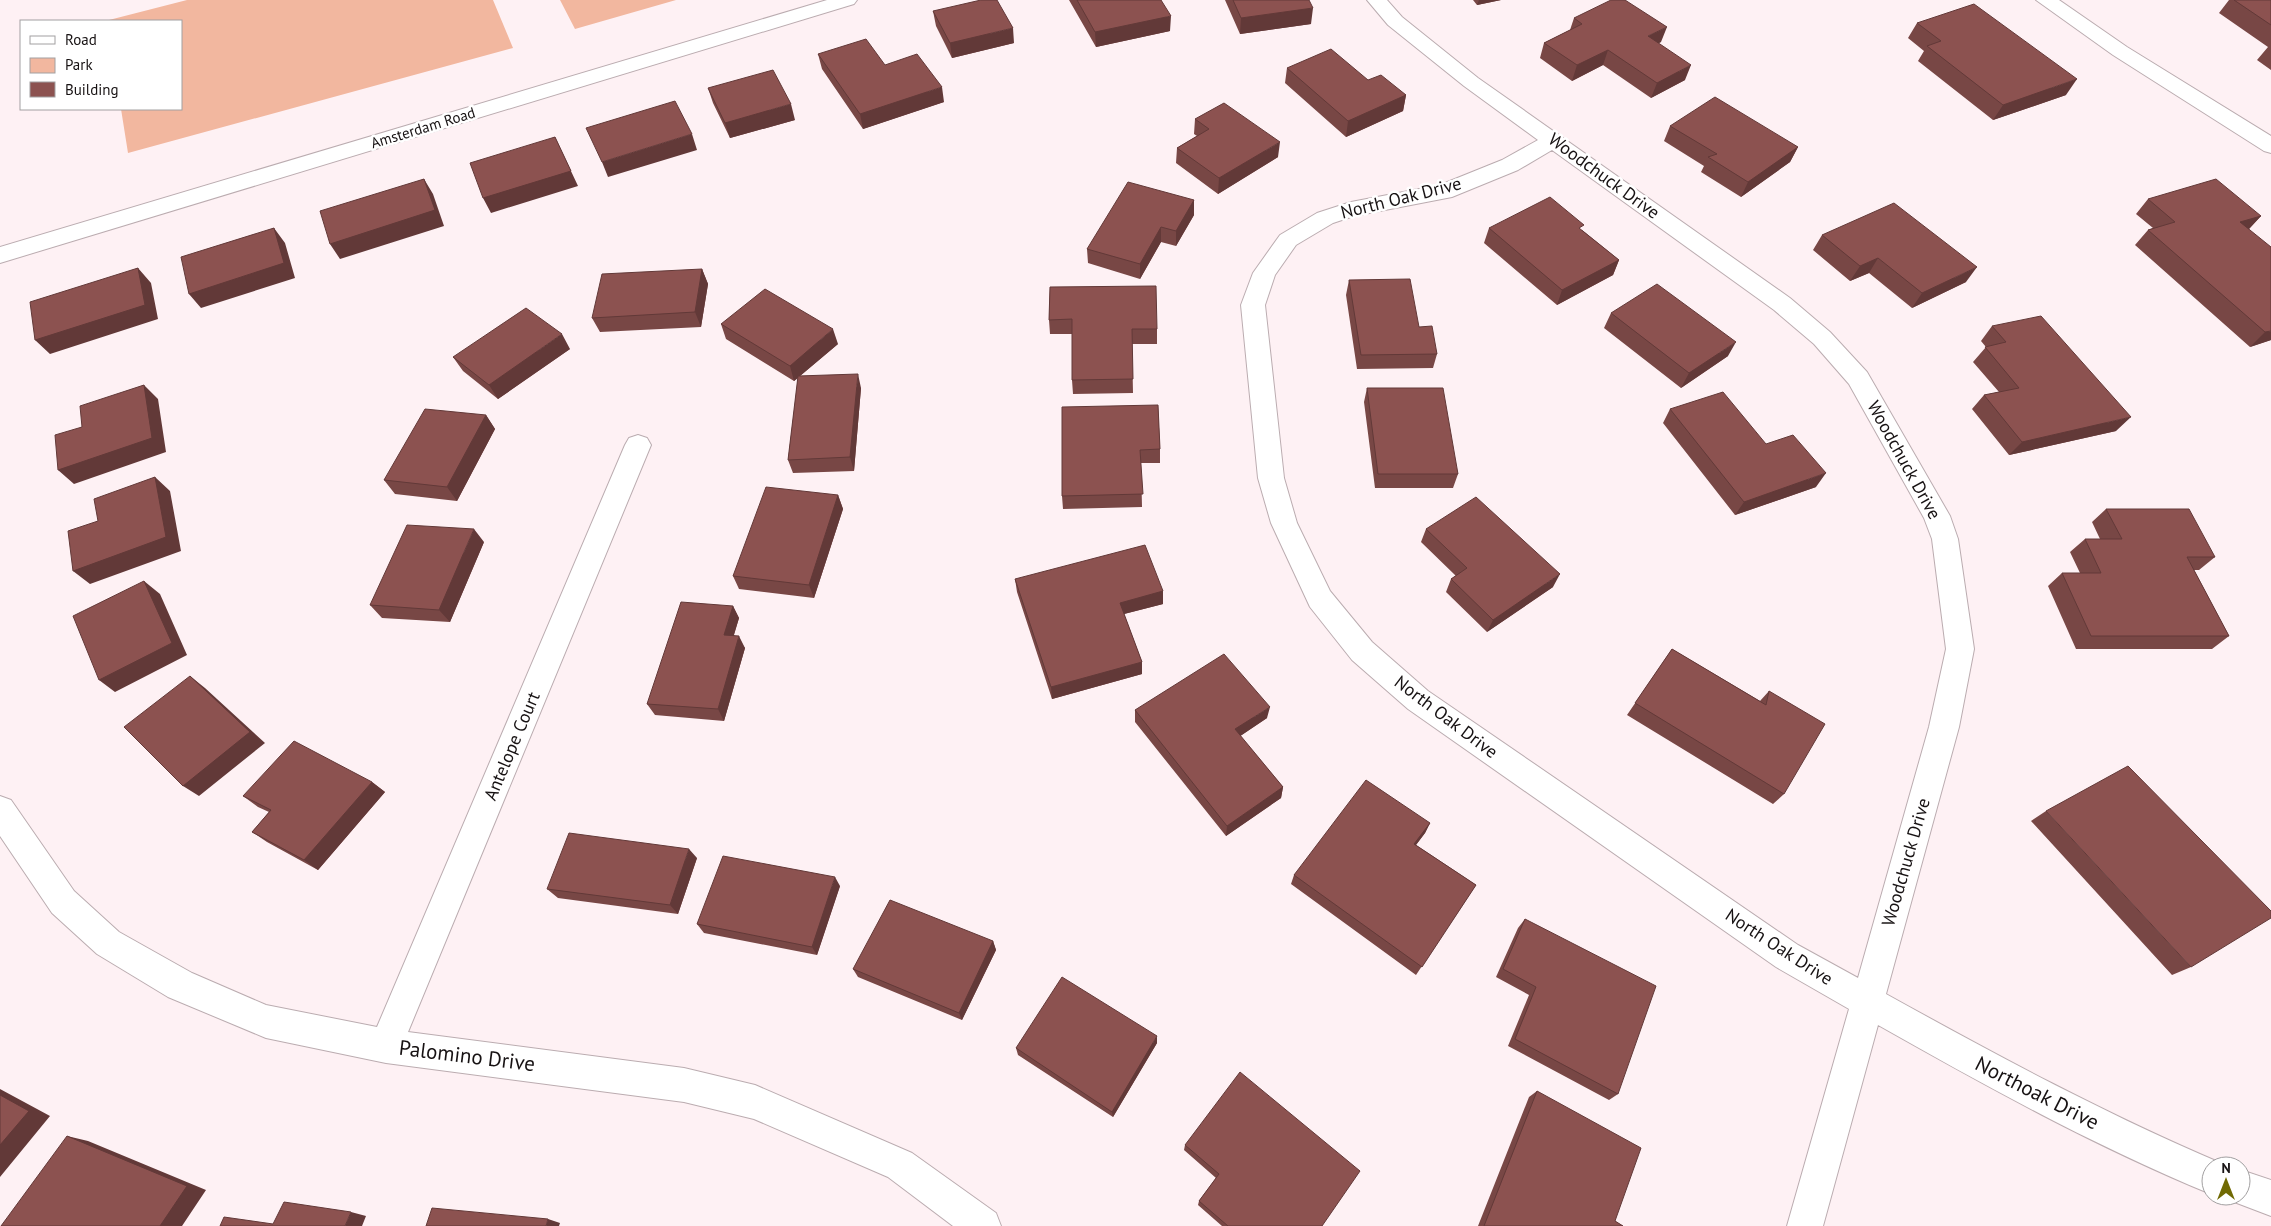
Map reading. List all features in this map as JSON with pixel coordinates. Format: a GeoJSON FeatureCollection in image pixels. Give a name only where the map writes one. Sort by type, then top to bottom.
{"type":"FeatureCollection","features":[{"type":"Feature","properties":{"kind":"street","name":"Amsterdam Road"},"geometry":{"type":"LineString","coordinates":[[0,255],[847,0]]}},
{"type":"Feature","properties":{"kind":"street","name":"Woodchuck Drive"},"geometry":{"type":"LineString","coordinates":[[1378,0],[1395,21],[1470,82],[1782,304],[1822,338],[1858,378],[1937,516],[1945,539],[1960,649],[1944,727],[1804,1226]]}},
{"type":"Feature","properties":{"kind":"street"},"geometry":{"type":"LineString","coordinates":[[2046,0],[2120,52],[2271,146]]}},
{"type":"Feature","properties":{"kind":"street","name":"North Oak Drive"},"geometry":{"type":"LineString","coordinates":[[1553,140],[1510,166],[1444,192],[1352,209],[1325,218],[1288,240],[1264,273],[1253,305],[1271,478],[1284,523],[1320,599],[1362,651],[1418,700],[1787,956],[1867,1001]]}},
{"type":"Feature","properties":{"kind":"street","name":"Antelope Court"},"geometry":{"type":"LineString","coordinates":[[386,1046],[638,445]]}},
{"type":"Feature","properties":{"kind":"street","name":"Palomino Drive"},"geometry":{"type":"LineString","coordinates":[[0,810],[63,902],[108,943],[180,985],[266,1021],[386,1046],[684,1084],[755,1102],[900,1166],[983,1226]]}},
{"type":"Feature","properties":{"kind":"street","name":"Northoak Drive"},"geometry":{"type":"LineString","coordinates":[[1867,1001],[1997,1074],[2201,1172]]}},
{"type":"Feature","properties":{"kind":"street"},"geometry":{"type":"LineString","coordinates":[[2251,1191],[2271,1198]]}},
{"type":"Feature","properties":{"kind":"green space"},"geometry":{"type":"Polygon","coordinates":[[[187,0],[493,0],[513,48],[128,153],[121,110],[182,110],[182,20],[109,20],[187,0]]]}},
{"type":"Feature","properties":{"kind":"green space"},"geometry":{"type":"Polygon","coordinates":[[[560,0],[676,0],[575,29],[560,0]]]}},
{"type":"Feature","properties":{"kind":"building"},"geometry":{"type":"Polygon","coordinates":[[[981,0],[997,0],[1013,28],[950,43],[933,11],[981,0]]]}},
{"type":"Feature","properties":{"kind":"building"},"geometry":{"type":"Polygon","coordinates":[[[1077,0],[1161,0],[1171,16],[1095,32],[1077,0]]]}},
{"type":"Feature","properties":{"kind":"building"},"geometry":{"type":"Polygon","coordinates":[[[1233,0],[1309,0],[1313,8],[1241,18],[1233,0]]]}},
{"type":"Feature","properties":{"kind":"building"},"geometry":{"type":"Polygon","coordinates":[[[1611,0],[1625,0],[1667,27],[1648,36],[1691,65],[1657,83],[1608,50],[1577,65],[1544,43],[1582,24],[1574,18],[1611,0]]]}},
{"type":"Feature","properties":{"kind":"building"},"geometry":{"type":"Polygon","coordinates":[[[2234,0],[2271,0],[2271,25],[2234,0]]]}},
{"type":"Feature","properties":{"kind":"building"},"geometry":{"type":"Polygon","coordinates":[[[1974,4],[2077,79],[2003,105],[1927,46],[1941,41],[1917,23],[1974,4]]]}},
{"type":"Feature","properties":{"kind":"building"},"geometry":{"type":"Polygon","coordinates":[[[866,39],[885,65],[917,54],[942,87],[860,114],[818,54],[866,39]]]}},
{"type":"Feature","properties":{"kind":"building"},"geometry":{"type":"Polygon","coordinates":[[[1331,49],[1368,80],[1381,75],[1406,95],[1348,121],[1287,68],[1331,49]]]}},
{"type":"Feature","properties":{"kind":"building"},"geometry":{"type":"Polygon","coordinates":[[[773,70],[791,104],[725,123],[708,88],[773,70]]]}},
{"type":"Feature","properties":{"kind":"building"},"geometry":{"type":"Polygon","coordinates":[[[1715,97],[1798,147],[1748,182],[1708,157],[1717,154],[1670,126],[1715,97]]]}},
{"type":"Feature","properties":{"kind":"building"},"geometry":{"type":"Polygon","coordinates":[[[675,101],[692,134],[602,162],[586,128],[675,101]]]}},
{"type":"Feature","properties":{"kind":"building"},"geometry":{"type":"Polygon","coordinates":[[[1224,103],[1280,142],[1219,178],[1177,148],[1209,129],[1195,119],[1224,103]]]}},
{"type":"Feature","properties":{"kind":"building"},"geometry":{"type":"Polygon","coordinates":[[[555,137],[571,171],[483,198],[470,163],[555,137]]]}},
{"type":"Feature","properties":{"kind":"building"},"geometry":{"type":"Polygon","coordinates":[[[424,179],[435,210],[330,244],[320,211],[424,179]]]}},
{"type":"Feature","properties":{"kind":"building"},"geometry":{"type":"Polygon","coordinates":[[[2216,179],[2261,216],[2240,222],[2271,247],[2271,331],[2265,332],[2148,230],[2175,222],[2148,199],[2216,179]]]}},
{"type":"Feature","properties":{"kind":"building"},"geometry":{"type":"Polygon","coordinates":[[[1128,182],[1194,200],[1176,231],[1161,227],[1140,264],[1087,249],[1128,182]]]}},
{"type":"Feature","properties":{"kind":"building"},"geometry":{"type":"Polygon","coordinates":[[[1550,197],[1584,225],[1579,228],[1619,260],[1562,290],[1489,228],[1550,197]]]}},
{"type":"Feature","properties":{"kind":"building"},"geometry":{"type":"Polygon","coordinates":[[[1894,203],[1977,267],[1922,293],[1878,258],[1860,266],[1822,235],[1894,203]]]}},
{"type":"Feature","properties":{"kind":"building"},"geometry":{"type":"Polygon","coordinates":[[[274,228],[284,263],[189,294],[181,257],[274,228]]]}},
{"type":"Feature","properties":{"kind":"building"},"geometry":{"type":"Polygon","coordinates":[[[138,268],[145,305],[35,340],[30,302],[138,268]]]}},
{"type":"Feature","properties":{"kind":"building"},"geometry":{"type":"Polygon","coordinates":[[[702,269],[695,312],[592,318],[602,274],[702,269]]]}},
{"type":"Feature","properties":{"kind":"building"},"geometry":{"type":"Polygon","coordinates":[[[1410,279],[1419,327],[1432,326],[1437,354],[1361,355],[1349,280],[1410,279]]]}},
{"type":"Feature","properties":{"kind":"building"},"geometry":{"type":"Polygon","coordinates":[[[1657,284],[1736,342],[1689,373],[1611,313],[1657,284]]]}},
{"type":"Feature","properties":{"kind":"building"},"geometry":{"type":"Polygon","coordinates":[[[1156,286],[1157,329],[1132,329],[1133,379],[1072,380],[1072,319],[1049,320],[1050,287],[1156,286]]]}},
{"type":"Feature","properties":{"kind":"building"},"geometry":{"type":"Polygon","coordinates":[[[765,289],[833,329],[790,366],[721,324],[765,289]]]}},
{"type":"Feature","properties":{"kind":"building"},"geometry":{"type":"Polygon","coordinates":[[[526,308],[562,334],[489,385],[453,357],[526,308]]]}},
{"type":"Feature","properties":{"kind":"building"},"geometry":{"type":"Polygon","coordinates":[[[2041,316],[2131,417],[2022,442],[1984,395],[2019,388],[1985,347],[2006,342],[1992,326],[2041,316]]]}},
{"type":"Feature","properties":{"kind":"building"},"geometry":{"type":"Polygon","coordinates":[[[858,374],[850,457],[788,460],[798,376],[858,374]]]}},
{"type":"Feature","properties":{"kind":"building"},"geometry":{"type":"Polygon","coordinates":[[[144,385],[152,438],[58,470],[55,435],[82,427],[80,406],[144,385]]]}},
{"type":"Feature","properties":{"kind":"building"},"geometry":{"type":"Polygon","coordinates":[[[1367,388],[1443,388],[1458,474],[1378,474],[1367,388]]]}},
{"type":"Feature","properties":{"kind":"building"},"geometry":{"type":"Polygon","coordinates":[[[1723,392],[1766,444],[1793,435],[1826,473],[1744,502],[1670,409],[1723,392]]]}},
{"type":"Feature","properties":{"kind":"building"},"geometry":{"type":"Polygon","coordinates":[[[1158,405],[1160,449],[1140,450],[1143,494],[1062,496],[1062,407],[1158,405]]]}},
{"type":"Feature","properties":{"kind":"building"},"geometry":{"type":"Polygon","coordinates":[[[425,409],[486,415],[447,487],[384,480],[425,409]]]}},
{"type":"Feature","properties":{"kind":"building"},"geometry":{"type":"Polygon","coordinates":[[[155,477],[166,537],[73,571],[68,531],[98,521],[94,499],[155,477]]]}},
{"type":"Feature","properties":{"kind":"building"},"geometry":{"type":"Polygon","coordinates":[[[766,487],[838,495],[809,585],[733,576],[766,487]]]}},
{"type":"Feature","properties":{"kind":"building"},"geometry":{"type":"Polygon","coordinates":[[[1476,497],[1560,574],[1493,620],[1451,579],[1467,568],[1426,529],[1476,497]]]}},
{"type":"Feature","properties":{"kind":"building"},"geometry":{"type":"Polygon","coordinates":[[[2106,509],[2189,509],[2215,557],[2187,557],[2229,636],[2091,636],[2062,573],[2101,573],[2085,539],[2122,539],[2106,509]]]}},
{"type":"Feature","properties":{"kind":"building"},"geometry":{"type":"Polygon","coordinates":[[[407,525],[474,529],[439,610],[370,605],[407,525]]]}},
{"type":"Feature","properties":{"kind":"building"},"geometry":{"type":"Polygon","coordinates":[[[1145,545],[1163,591],[1120,603],[1142,662],[1051,687],[1015,579],[1145,545]]]}},
{"type":"Feature","properties":{"kind":"building"},"geometry":{"type":"Polygon","coordinates":[[[144,581],[172,643],[99,680],[73,616],[144,581]]]}},
{"type":"Feature","properties":{"kind":"building"},"geometry":{"type":"Polygon","coordinates":[[[681,602],[733,606],[724,635],[739,636],[718,709],[647,704],[681,602]]]}},
{"type":"Feature","properties":{"kind":"building"},"geometry":{"type":"Polygon","coordinates":[[[1672,649],[1766,705],[1769,691],[1825,724],[1784,794],[1635,703],[1672,649]]]}},
{"type":"Feature","properties":{"kind":"building"},"geometry":{"type":"Polygon","coordinates":[[[1224,654],[1270,707],[1235,729],[1283,787],[1227,826],[1135,710],[1224,654]]]}},
{"type":"Feature","properties":{"kind":"building"},"geometry":{"type":"Polygon","coordinates":[[[190,676],[250,732],[183,786],[124,727],[190,676]]]}},
{"type":"Feature","properties":{"kind":"building"},"geometry":{"type":"Polygon","coordinates":[[[294,741],[372,782],[304,860],[252,832],[271,810],[243,796],[294,741]]]}},
{"type":"Feature","properties":{"kind":"building"},"geometry":{"type":"Polygon","coordinates":[[[2128,766],[2271,911],[2271,918],[2191,967],[2046,811],[2128,766]]]}},
{"type":"Feature","properties":{"kind":"building"},"geometry":{"type":"Polygon","coordinates":[[[1366,780],[1430,823],[1414,844],[1476,885],[1422,967],[1294,875],[1366,780]]]}},
{"type":"Feature","properties":{"kind":"building"},"geometry":{"type":"Polygon","coordinates":[[[569,833],[689,849],[670,905],[547,889],[569,833]]]}},
{"type":"Feature","properties":{"kind":"building"},"geometry":{"type":"Polygon","coordinates":[[[723,856],[835,877],[812,947],[697,924],[723,856]]]}},
{"type":"Feature","properties":{"kind":"building"},"geometry":{"type":"Polygon","coordinates":[[[890,900],[993,941],[959,1013],[853,969],[890,900]]]}},
{"type":"Feature","properties":{"kind":"building"},"geometry":{"type":"Polygon","coordinates":[[[1525,919],[1656,986],[1618,1094],[1515,1039],[1536,987],[1503,969],[1525,919]]]}},
{"type":"Feature","properties":{"kind":"building"},"geometry":{"type":"Polygon","coordinates":[[[1062,977],[1157,1036],[1112,1112],[1016,1048],[1062,977]]]}},
{"type":"Feature","properties":{"kind":"building"},"geometry":{"type":"Polygon","coordinates":[[[1240,1072],[1360,1171],[1322,1226],[1228,1226],[1199,1201],[1219,1174],[1185,1145],[1240,1072]]]}},
{"type":"Feature","properties":{"kind":"building"},"geometry":{"type":"Polygon","coordinates":[[[1537,1091],[1641,1148],[1615,1221],[1623,1226],[1484,1226],[1537,1091]]]}},
{"type":"Feature","properties":{"kind":"building"},"geometry":{"type":"Polygon","coordinates":[[[0,1095],[29,1111],[0,1145],[0,1095]]]}},
{"type":"Feature","properties":{"kind":"building"},"geometry":{"type":"Polygon","coordinates":[[[67,1136],[187,1186],[160,1226],[1,1226],[67,1136]]]}},
{"type":"Feature","properties":{"kind":"building"},"geometry":{"type":"Polygon","coordinates":[[[284,1202],[351,1212],[345,1226],[220,1226],[224,1217],[273,1224],[284,1202]]]}},
{"type":"Feature","properties":{"kind":"building"},"geometry":{"type":"Polygon","coordinates":[[[432,1208],[548,1219],[546,1226],[426,1226],[432,1208]]]}}]}
